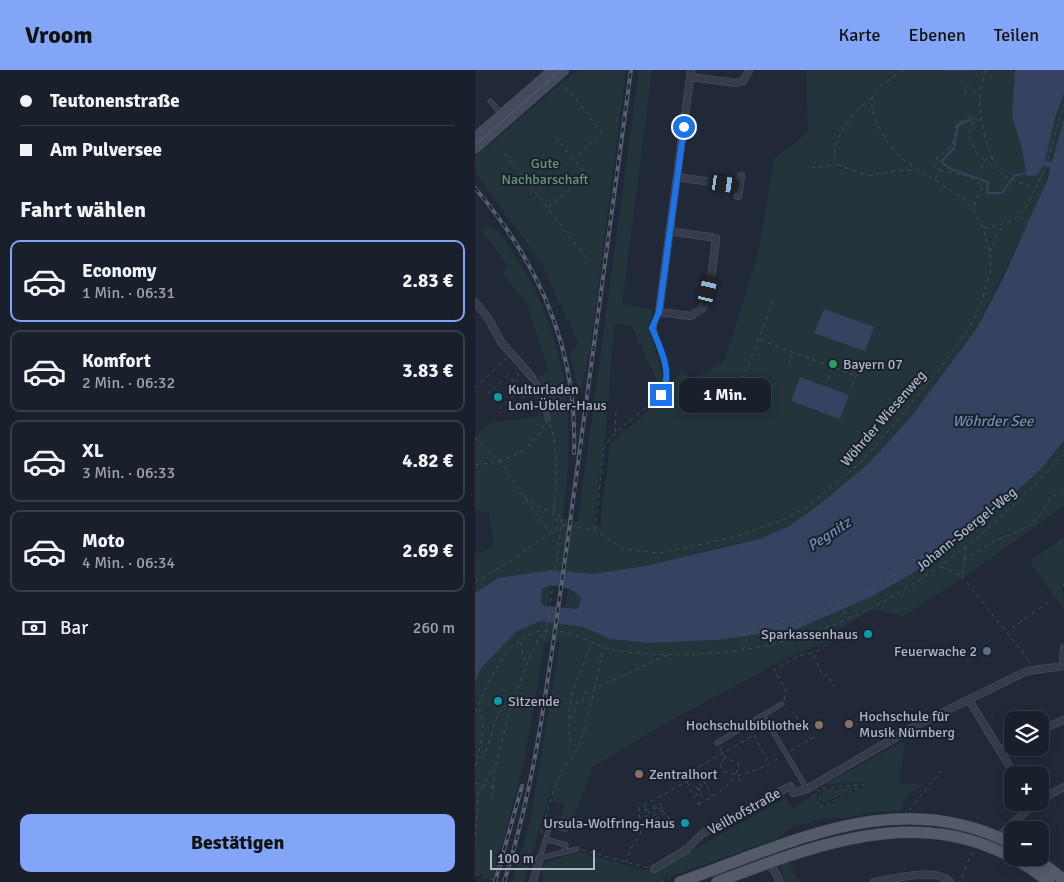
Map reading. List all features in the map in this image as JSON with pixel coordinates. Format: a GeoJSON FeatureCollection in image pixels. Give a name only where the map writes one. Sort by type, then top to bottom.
{"type":"FeatureCollection","features":[{"type":"Feature","properties":{"kind":"main road"},"geometry":{"type":"LineString","coordinates":[[475,148],[553,70]]}},
{"type":"Feature","properties":{"kind":"main road"},"geometry":{"type":"LineString","coordinates":[[475,138],[564,70]]}},
{"type":"Feature","properties":{"kind":"main road"},"geometry":{"type":"LineString","coordinates":[[680,882],[825,830],[875,820],[909,818],[955,823],[1004,840]]}},
{"type":"Feature","properties":{"kind":"main road"},"geometry":{"type":"LineString","coordinates":[[717,882],[829,842],[874,833],[921,831],[962,838],[998,837]]}},
{"type":"Feature","properties":{"kind":"main road"},"geometry":{"type":"LineString","coordinates":[[962,838],[1008,856],[1049,882]]}},
{"type":"Feature","properties":{"kind":"main road"},"geometry":{"type":"LineString","coordinates":[[1046,866],[1064,880]]}},
{"type":"Feature","properties":{"kind":"street"},"geometry":{"type":"LineString","coordinates":[[669,231],[716,238],[712,272],[703,308],[691,316],[659,312],[669,231],[691,73],[736,83],[743,80],[749,70]]}},
{"type":"Feature","properties":{"kind":"street"},"geometry":{"type":"LineString","coordinates":[[738,196],[741,176]]}},
{"type":"Feature","properties":{"kind":"street"},"geometry":{"type":"LineString","coordinates":[[677,177],[739,186]]}},
{"type":"Feature","properties":{"kind":"street"},"geometry":{"type":"LineString","coordinates":[[476,304],[489,318],[501,342],[532,377]]}},
{"type":"Feature","properties":{"kind":"street"},"geometry":{"type":"LineString","coordinates":[[807,789],[817,788],[909,730],[969,700],[1035,669],[1063,666],[1064,648]]}},
{"type":"Feature","properties":{"kind":"street"},"geometry":{"type":"LineString","coordinates":[[969,700],[1009,766]]}},
{"type":"Feature","properties":{"kind":"street"},"geometry":{"type":"LineString","coordinates":[[1049,726],[1064,720]]}},
{"type":"Feature","properties":{"kind":"street"},"geometry":{"type":"LineString","coordinates":[[1000,751],[1004,748]]}},
{"type":"Feature","properties":{"kind":"street","name":"Veilhofstraße"},"geometry":{"type":"LineString","coordinates":[[653,869],[687,849],[702,834],[790,786],[794,793],[807,789]]}},
{"type":"Feature","properties":{"kind":"street"},"geometry":{"type":"LineString","coordinates":[[1049,795],[1064,787]]}},
{"type":"Feature","properties":{"kind":"street"},"geometry":{"type":"LineString","coordinates":[[998,837],[1025,811]]}},
{"type":"Feature","properties":{"kind":"street"},"geometry":{"type":"LineString","coordinates":[[533,882],[541,858]]}},
{"type":"Feature","properties":{"kind":"street"},"geometry":{"type":"LineString","coordinates":[[770,862],[780,882]]}},
{"type":"Feature","properties":{"kind":"street"},"geometry":{"type":"LineString","coordinates":[[874,882],[919,875],[941,877],[952,882]]}},
{"type":"Feature","properties":{"kind":"lane"},"geometry":{"type":"LineString","coordinates":[[491,101],[504,117]]}},
{"type":"Feature","properties":{"kind":"lane"},"geometry":{"type":"LineString","coordinates":[[659,312],[652,328],[661,347],[666,369],[667,380],[661,395]]}},
{"type":"Feature","properties":{"kind":"lane"},"geometry":{"type":"LineString","coordinates":[[532,377],[540,389],[548,419]]}},
{"type":"Feature","properties":{"kind":"lane"},"geometry":{"type":"LineString","coordinates":[[717,743],[783,704]]}},
{"type":"Feature","properties":{"kind":"lane"},"geometry":{"type":"LineString","coordinates":[[763,715],[807,789]]}},
{"type":"Feature","properties":{"kind":"lane"},"geometry":{"type":"LineString","coordinates":[[566,829],[550,825],[541,858],[577,849]]}},
{"type":"Feature","properties":{"kind":"lane"},"geometry":{"type":"LineString","coordinates":[[546,839],[566,845],[564,852]]}},
{"type":"Feature","properties":{"kind":"path"},"geometry":{"type":"LineString","coordinates":[[838,165],[835,160],[835,150],[847,121],[881,86],[904,70]]}},
{"type":"Feature","properties":{"kind":"path"},"geometry":{"type":"LineString","coordinates":[[947,70],[975,70]]}},
{"type":"Feature","properties":{"kind":"path"},"geometry":{"type":"LineString","coordinates":[[981,70],[985,73]]}},
{"type":"Feature","properties":{"kind":"path"},"geometry":{"type":"LineString","coordinates":[[985,70],[980,95],[981,120],[993,157],[1000,171],[1010,178],[1036,187]]}},
{"type":"Feature","properties":{"kind":"path"},"geometry":{"type":"LineString","coordinates":[[965,95],[967,86],[980,95]]}},
{"type":"Feature","properties":{"kind":"path"},"geometry":{"type":"LineString","coordinates":[[565,91],[568,89],[603,133],[574,159]]}},
{"type":"Feature","properties":{"kind":"path","name":"Wöhrder Wiesenweg"},"geometry":{"type":"LineString","coordinates":[[561,525],[595,530],[623,549],[659,552],[735,537],[785,519],[808,506],[860,463],[903,414],[971,325],[989,282],[991,269],[990,252],[983,228],[973,209],[964,199],[902,159],[889,144],[871,110],[872,97]]}},
{"type":"Feature","properties":{"kind":"path"},"geometry":{"type":"LineString","coordinates":[[990,252],[997,234],[1008,223],[1019,217],[1027,207],[1046,166],[1064,104]]}},
{"type":"Feature","properties":{"kind":"path"},"geometry":{"type":"LineString","coordinates":[[973,209],[983,186],[970,177],[940,170],[934,166],[937,157],[951,146],[957,122],[973,116],[974,120]]}},
{"type":"Feature","properties":{"kind":"path"},"geometry":{"type":"LineString","coordinates":[[974,120],[981,120]]}},
{"type":"Feature","properties":{"kind":"path"},"geometry":{"type":"LineString","coordinates":[[974,120],[968,135],[978,156],[985,160]]}},
{"type":"Feature","properties":{"kind":"path"},"geometry":{"type":"LineString","coordinates":[[548,208],[587,176],[554,135]]}},
{"type":"Feature","properties":{"kind":"path"},"geometry":{"type":"LineString","coordinates":[[505,154],[587,258]]}},
{"type":"Feature","properties":{"kind":"path"},"geometry":{"type":"LineString","coordinates":[[981,169],[985,160],[993,157]]}},
{"type":"Feature","properties":{"kind":"path"},"geometry":{"type":"LineString","coordinates":[[811,168],[838,165],[868,176],[895,171],[917,170]]}},
{"type":"Feature","properties":{"kind":"path"},"geometry":{"type":"LineString","coordinates":[[935,179],[940,170]]}},
{"type":"Feature","properties":{"kind":"path"},"geometry":{"type":"LineString","coordinates":[[1019,217],[1029,224]]}},
{"type":"Feature","properties":{"kind":"path"},"geometry":{"type":"LineString","coordinates":[[983,228],[1008,223]]}},
{"type":"Feature","properties":{"kind":"path"},"geometry":{"type":"LineString","coordinates":[[707,410],[741,383],[774,300]]}},
{"type":"Feature","properties":{"kind":"path"},"geometry":{"type":"LineString","coordinates":[[759,340],[857,376]]}},
{"type":"Feature","properties":{"kind":"path"},"geometry":{"type":"LineString","coordinates":[[789,365],[793,352]]}},
{"type":"Feature","properties":{"kind":"path"},"geometry":{"type":"LineString","coordinates":[[475,388],[511,354]]}},
{"type":"Feature","properties":{"kind":"path"},"geometry":{"type":"LineString","coordinates":[[853,386],[863,360]]}},
{"type":"Feature","properties":{"kind":"path"},"geometry":{"type":"LineString","coordinates":[[828,380],[832,367]]}},
{"type":"Feature","properties":{"kind":"path"},"geometry":{"type":"LineString","coordinates":[[515,370],[520,377],[515,382]]}},
{"type":"Feature","properties":{"kind":"path"},"geometry":{"type":"LineString","coordinates":[[488,394],[508,375],[521,389],[499,409]]}},
{"type":"Feature","properties":{"kind":"path"},"geometry":{"type":"LineString","coordinates":[[475,582],[518,556],[549,531],[561,525],[553,514],[557,469],[553,434],[548,419],[540,415],[518,391]]}},
{"type":"Feature","properties":{"kind":"path"},"geometry":{"type":"LineString","coordinates":[[595,530],[604,447],[615,433],[661,395]]}},
{"type":"Feature","properties":{"kind":"path"},"geometry":{"type":"LineString","coordinates":[[615,433],[616,412]]}},
{"type":"Feature","properties":{"kind":"path"},"geometry":{"type":"LineString","coordinates":[[475,465],[501,462],[518,454],[533,441],[548,419]]}},
{"type":"Feature","properties":{"kind":"path"},"geometry":{"type":"LineString","coordinates":[[475,438],[501,462],[523,497],[549,531]]}},
{"type":"Feature","properties":{"kind":"path","name":"Johann-Soergel-Weg"},"geometry":{"type":"LineString","coordinates":[[543,630],[579,636],[603,647],[635,653],[671,654],[743,650],[771,645],[822,631],[891,597],[940,567],[1008,510],[1064,454]]}},
{"type":"Feature","properties":{"kind":"path"},"geometry":{"type":"LineString","coordinates":[[964,560],[993,542],[1029,526],[1037,519],[1050,499],[1064,488]]}},
{"type":"Feature","properties":{"kind":"path"},"geometry":{"type":"LineString","coordinates":[[523,497],[545,510],[553,509]]}},
{"type":"Feature","properties":{"kind":"path"},"geometry":{"type":"LineString","coordinates":[[537,643],[544,639],[546,634],[562,519],[553,509]]}},
{"type":"Feature","properties":{"kind":"path"},"geometry":{"type":"LineString","coordinates":[[1059,540],[1064,548]]}},
{"type":"Feature","properties":{"kind":"path"},"geometry":{"type":"LineString","coordinates":[[961,576],[967,545]]}},
{"type":"Feature","properties":{"kind":"path"},"geometry":{"type":"LineString","coordinates":[[745,630],[793,620],[840,603],[889,578],[928,552]]}},
{"type":"Feature","properties":{"kind":"path"},"geometry":{"type":"LineString","coordinates":[[924,555],[944,564]]}},
{"type":"Feature","properties":{"kind":"path"},"geometry":{"type":"LineString","coordinates":[[940,567],[961,576],[1035,669]]}},
{"type":"Feature","properties":{"kind":"path"},"geometry":{"type":"LineString","coordinates":[[1012,628],[1051,600]]}},
{"type":"Feature","properties":{"kind":"path"},"geometry":{"type":"LineString","coordinates":[[840,603],[847,619]]}},
{"type":"Feature","properties":{"kind":"path"},"geometry":{"type":"LineString","coordinates":[[475,712],[492,674],[504,657],[519,641],[543,630],[543,635],[536,639],[537,643],[512,703],[495,768],[495,787],[492,797]]}},
{"type":"Feature","properties":{"kind":"path"},"geometry":{"type":"LineString","coordinates":[[743,650],[750,630]]}},
{"type":"Feature","properties":{"kind":"path"},"geometry":{"type":"LineString","coordinates":[[783,704],[786,690],[774,670],[798,656],[816,652],[828,643],[822,631]]}},
{"type":"Feature","properties":{"kind":"path"},"geometry":{"type":"LineString","coordinates":[[519,641],[526,666]]}},
{"type":"Feature","properties":{"kind":"path"},"geometry":{"type":"LineString","coordinates":[[579,747],[569,740],[572,693],[593,641]]}},
{"type":"Feature","properties":{"kind":"path"},"geometry":{"type":"LineString","coordinates":[[541,834],[560,774],[579,747],[595,688],[603,647]]}},
{"type":"Feature","properties":{"kind":"path"},"geometry":{"type":"LineString","coordinates":[[816,652],[814,657],[818,668],[823,676],[827,674],[834,687]]}},
{"type":"Feature","properties":{"kind":"path"},"geometry":{"type":"LineString","coordinates":[[595,688],[671,654]]}},
{"type":"Feature","properties":{"kind":"path"},"geometry":{"type":"LineString","coordinates":[[569,717],[573,717],[577,702],[582,702],[585,693],[594,692]]}},
{"type":"Feature","properties":{"kind":"path"},"geometry":{"type":"LineString","coordinates":[[476,764],[484,758],[496,720],[507,704],[512,703]]}},
{"type":"Feature","properties":{"kind":"path"},"geometry":{"type":"LineString","coordinates":[[475,768],[481,742],[482,720],[482,713],[477,707]]}},
{"type":"Feature","properties":{"kind":"path"},"geometry":{"type":"LineString","coordinates":[[793,712],[811,739]]}},
{"type":"Feature","properties":{"kind":"path"},"geometry":{"type":"LineString","coordinates":[[712,796],[697,768],[753,735],[770,764]]}},
{"type":"Feature","properties":{"kind":"path"},"geometry":{"type":"LineString","coordinates":[[699,804],[712,796],[736,775],[770,764],[816,736]]}},
{"type":"Feature","properties":{"kind":"path"},"geometry":{"type":"LineString","coordinates":[[717,743],[725,757],[739,766],[736,775]]}},
{"type":"Feature","properties":{"kind":"path"},"geometry":{"type":"LineString","coordinates":[[478,756],[484,758]]}},
{"type":"Feature","properties":{"kind":"path"},"geometry":{"type":"LineString","coordinates":[[725,757],[720,764],[721,767],[727,773],[736,775],[742,785]]}},
{"type":"Feature","properties":{"kind":"path"},"geometry":{"type":"LineString","coordinates":[[475,798],[495,768]]}},
{"type":"Feature","properties":{"kind":"path"},"geometry":{"type":"LineString","coordinates":[[909,818],[909,808],[941,771]]}},
{"type":"Feature","properties":{"kind":"path"},"geometry":{"type":"LineString","coordinates":[[626,863],[631,848],[641,833],[639,808],[700,774]]}},
{"type":"Feature","properties":{"kind":"path"},"geometry":{"type":"LineString","coordinates":[[696,777],[703,789]]}},
{"type":"Feature","properties":{"kind":"path"},"geometry":{"type":"LineString","coordinates":[[686,782],[701,808]]}},
{"type":"Feature","properties":{"kind":"path"},"geometry":{"type":"LineString","coordinates":[[475,783],[495,787]]}},
{"type":"Feature","properties":{"kind":"path"},"geometry":{"type":"LineString","coordinates":[[865,784],[822,807],[817,788],[824,788],[865,784]]}},
{"type":"Feature","properties":{"kind":"path"},"geometry":{"type":"LineString","coordinates":[[693,794],[696,793],[699,798],[702,796],[696,786],[700,790],[707,786]]}},
{"type":"Feature","properties":{"kind":"path"},"geometry":{"type":"LineString","coordinates":[[475,844],[478,794]]}},
{"type":"Feature","properties":{"kind":"path"},"geometry":{"type":"LineString","coordinates":[[657,798],[671,822]]}},
{"type":"Feature","properties":{"kind":"path"},"geometry":{"type":"LineString","coordinates":[[661,804],[648,812],[650,815],[663,809]]}},
{"type":"Feature","properties":{"kind":"path"},"geometry":{"type":"LineString","coordinates":[[645,811],[661,804]]}},
{"type":"Feature","properties":{"kind":"path"},"geometry":{"type":"LineString","coordinates":[[644,805],[647,831]]}},
{"type":"Feature","properties":{"kind":"path"},"geometry":{"type":"LineString","coordinates":[[646,822],[663,809]]}},
{"type":"Feature","properties":{"kind":"path"},"geometry":{"type":"LineString","coordinates":[[651,819],[666,813]]}},
{"type":"Feature","properties":{"kind":"path"},"geometry":{"type":"LineString","coordinates":[[952,882],[960,882],[971,854],[976,847]]}},
{"type":"Feature","properties":{"kind":"path"},"geometry":{"type":"LineString","coordinates":[[577,849],[653,869]]}},
{"type":"Feature","properties":{"kind":"path"},"geometry":{"type":"LineString","coordinates":[[475,874],[500,882]]}},
{"type":"Feature","properties":{"kind":"path"},"geometry":{"type":"LineString","coordinates":[[479,881],[481,876]]}},
{"type":"Feature","properties":{"kind":"green space","name":"Gute Nachbarschaft"},"geometry":{"type":"Polygon","coordinates":[[[577,70],[626,70],[590,349],[580,394],[570,354],[579,344],[541,263],[475,172],[475,157],[577,70]]]}},
{"type":"Feature","properties":{"kind":"green space"},"geometry":{"type":"Polygon","coordinates":[[[639,70],[652,70],[622,304],[653,309],[649,328],[664,380],[659,385],[631,325],[614,324],[606,427],[593,526],[600,526],[610,444],[671,391],[669,383],[683,371],[692,380],[725,360],[759,250],[774,159],[808,132],[806,70],[1015,70],[1014,91],[1061,100],[1064,94],[1064,119],[1052,163],[1045,161],[1012,116],[1022,149],[1026,173],[1044,165],[1050,167],[1038,202],[977,328],[910,418],[868,464],[816,507],[789,526],[760,539],[645,566],[593,574],[550,570],[498,578],[475,593],[475,554],[494,547],[489,512],[475,510],[475,437],[490,423],[543,416],[532,382],[548,370],[527,303],[502,273],[508,267],[481,229],[489,226],[499,231],[520,263],[538,297],[558,352],[567,404],[568,430],[568,457],[563,515],[564,519],[578,522],[639,70]]]}},
{"type":"Feature","properties":{"kind":"green space"},"geometry":{"type":"Polygon","coordinates":[[[1064,441],[1064,506],[960,580],[903,616],[874,609],[824,637],[826,642],[787,658],[657,728],[593,767],[572,822],[561,818],[564,804],[553,801],[552,786],[524,882],[512,882],[530,822],[560,642],[545,642],[524,762],[493,878],[475,873],[475,683],[481,668],[516,632],[540,621],[583,627],[610,639],[648,643],[718,640],[797,629],[873,596],[913,573],[981,523],[1041,469],[1064,441]]]}},
{"type":"Feature","properties":{"kind":"green space"},"geometry":{"type":"Polygon","coordinates":[[[1064,537],[1064,587],[1061,589],[1064,594],[1064,610],[1030,561],[1064,537]]]}},
{"type":"Feature","properties":{"kind":"green space"},"geometry":{"type":"Polygon","coordinates":[[[551,585],[548,607],[541,602],[542,589],[551,585]]]}},
{"type":"Feature","properties":{"kind":"green space"},"geometry":{"type":"Polygon","coordinates":[[[568,589],[578,594],[581,599],[577,609],[565,609],[568,589]]]}},
{"type":"Feature","properties":{"kind":"green space"},"geometry":{"type":"Polygon","coordinates":[[[902,742],[905,743],[899,782],[922,785],[904,800],[901,811],[873,812],[842,819],[836,817],[818,819],[811,823],[795,825],[778,838],[656,882],[542,882],[543,867],[549,861],[579,852],[643,870],[657,870],[786,798],[793,809],[816,792],[821,807],[827,806],[867,785],[866,782],[826,784],[902,742]]]}},
{"type":"Feature","properties":{"kind":"green space"},"geometry":{"type":"Polygon","coordinates":[[[860,786],[823,803],[821,790],[860,786]]]}},
{"type":"Feature","properties":{"kind":"green space"},"geometry":{"type":"Polygon","coordinates":[[[789,862],[799,882],[786,882],[779,866],[789,862]]]}},
{"type":"Feature","properties":{"kind":"water","name":"Wöhrder See"},"geometry":{"type":"Polygon","coordinates":[[[1015,70],[1064,70],[1064,94],[1056,114],[1045,161],[1052,162],[1064,119],[1064,441],[1041,469],[981,523],[913,573],[873,596],[797,629],[718,640],[648,643],[610,639],[583,627],[540,621],[516,632],[481,668],[475,683],[475,593],[498,578],[550,570],[593,574],[645,566],[760,539],[789,526],[816,507],[868,464],[910,418],[977,328],[1004,276],[1048,178],[1050,168],[1044,165],[1037,175],[1027,176],[1022,149],[1012,116],[1015,70]],[[551,585],[542,589],[541,602],[545,606],[577,609],[581,599],[575,592],[551,585]]]}},
{"type":"Feature","properties":{"kind":"water"},"geometry":{"type":"Polygon","coordinates":[[[824,309],[874,327],[865,351],[814,333],[824,309]]]}},
{"type":"Feature","properties":{"kind":"water"},"geometry":{"type":"Polygon","coordinates":[[[800,377],[849,395],[840,419],[791,401],[800,377]]]}},
{"type":"Feature","properties":{"kind":"waterway"},"geometry":{"type":"LineString","coordinates":[[970,120],[958,125],[954,148],[941,162],[951,169],[988,182],[987,193],[1002,193],[1014,176],[1026,173]]}},
{"type":"Feature","properties":{"kind":"tram line"},"geometry":{"type":"LineString","coordinates":[[475,145],[561,70]]}},
{"type":"Feature","properties":{"kind":"railway"},"geometry":{"type":"LineString","coordinates":[[504,882],[525,806],[540,729],[572,511],[631,70]]}},
{"type":"Feature","properties":{"kind":"railway"},"geometry":{"type":"LineString","coordinates":[[475,188],[498,217],[518,247],[536,279],[550,311],[562,345],[569,380],[574,416],[574,453]]}},
{"type":"Feature","properties":{"kind":"railway"},"geometry":{"type":"LineString","coordinates":[[495,882],[522,786]]}},
{"type":"Feature","properties":{"kind":"place","name":"Bayern 07"},"geometry":{"type":"Point","coordinates":[833,364]}},
{"type":"Feature","properties":{"kind":"place","name":"Kulturladen Loni-Übler-Haus"},"geometry":{"type":"Point","coordinates":[498,397]}},
{"type":"Feature","properties":{"kind":"place","name":"Sparkassenhaus"},"geometry":{"type":"Point","coordinates":[868,634]}},
{"type":"Feature","properties":{"kind":"place","name":"Feuerwache 2"},"geometry":{"type":"Point","coordinates":[987,651]}},
{"type":"Feature","properties":{"kind":"place","name":"Sitzende"},"geometry":{"type":"Point","coordinates":[498,701]}},
{"type":"Feature","properties":{"kind":"place","name":"Hochschule für Musik Nürnberg"},"geometry":{"type":"Point","coordinates":[849,724]}},
{"type":"Feature","properties":{"kind":"place","name":"Hochschulbibliothek"},"geometry":{"type":"Point","coordinates":[819,725]}},
{"type":"Feature","properties":{"kind":"place","name":"Zentralhort"},"geometry":{"type":"Point","coordinates":[639,774]}},
{"type":"Feature","properties":{"kind":"place","name":"Ursula-Wolfring-Haus"},"geometry":{"type":"Point","coordinates":[685,823]}},
{"type":"Feature","properties":{"kind":"route"},"geometry":{"type":"LineString","coordinates":[[661,395],[667,380],[666,369],[661,347],[652,328],[654,319],[659,312],[684,127]]}},
{"type":"Feature","properties":{"kind":"water label","name":"Pegnitz"},"geometry":{"type":"Point","coordinates":[829,534]}}]}
